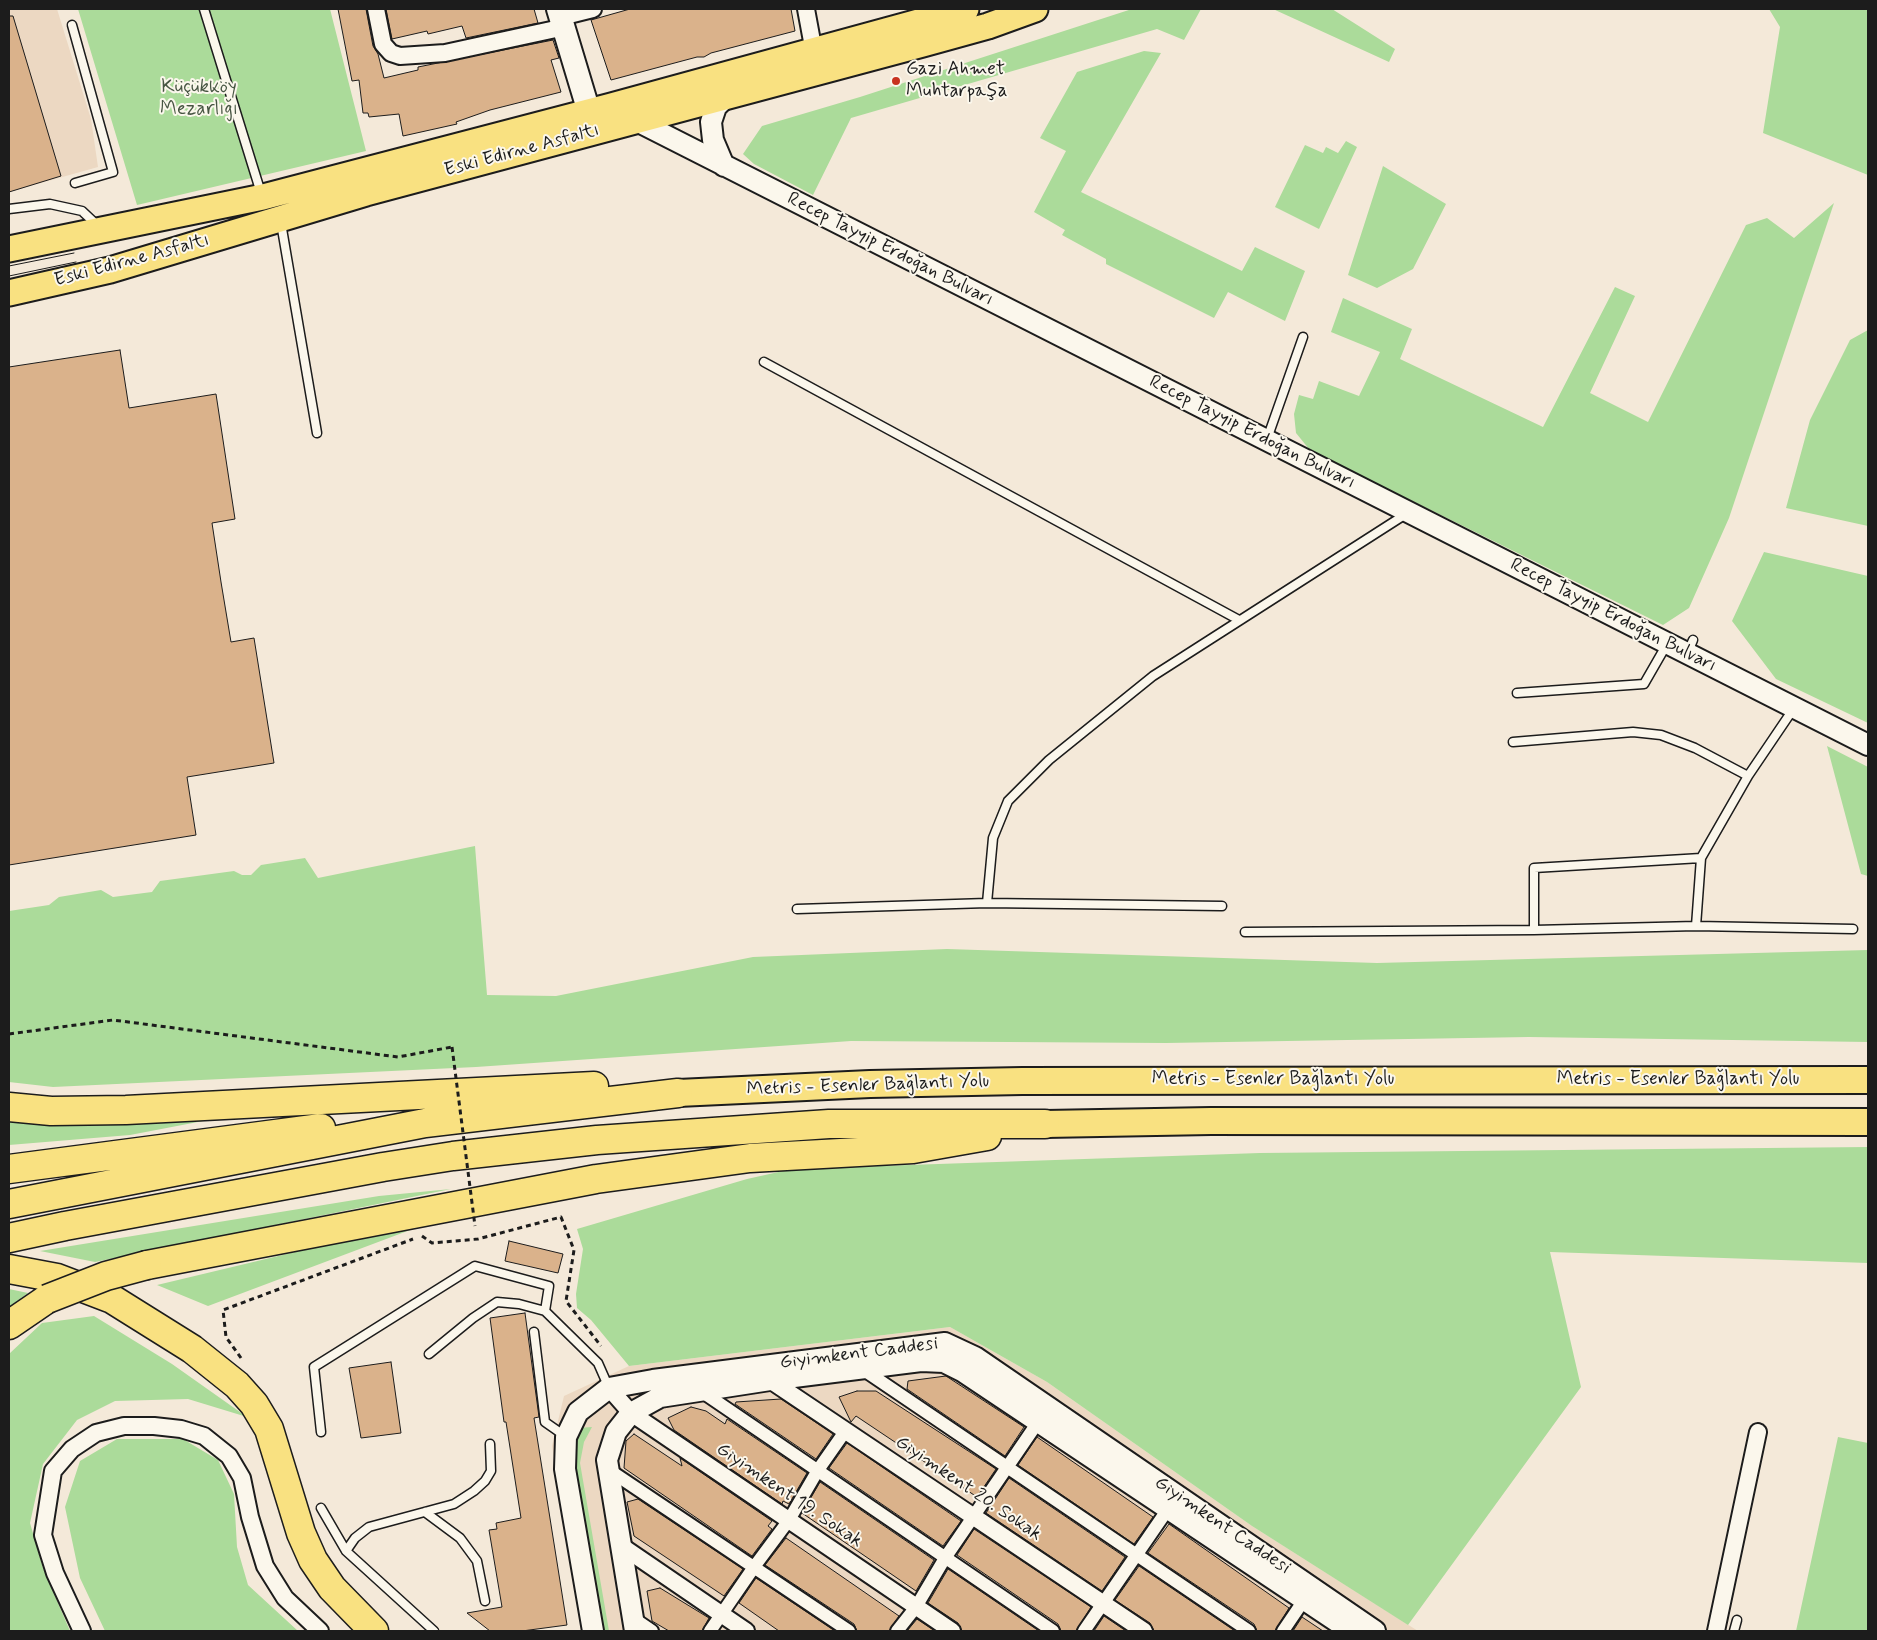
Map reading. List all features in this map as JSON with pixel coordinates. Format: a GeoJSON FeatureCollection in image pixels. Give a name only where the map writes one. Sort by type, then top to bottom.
{"type":"FeatureCollection","features":[{"type":"Feature","properties":{"kind":"highway","name":"Metris - Esenler Bağlantı Yolu"},"geometry":{"type":"LineString","coordinates":[[678,1093],[870,1084],[1022,1080],[1868,1080]]}},
{"type":"Feature","properties":{"kind":"highway"},"geometry":{"type":"LineString","coordinates":[[9,1107],[51,1111],[126,1110],[574,1086],[622,1087],[678,1093]]}},
{"type":"Feature","properties":{"kind":"highway"},"geometry":{"type":"LineString","coordinates":[[9,1204],[425,1123],[678,1093]]}},
{"type":"Feature","properties":{"kind":"highway"},"geometry":{"type":"LineString","coordinates":[[9,1238],[383,1167],[453,1156],[597,1140],[829,1124],[1868,1122]]}},
{"type":"Feature","properties":{"kind":"highway"},"geometry":{"type":"LineString","coordinates":[[9,1168],[137,1153],[274,1132],[351,1124],[425,1123]]}},
{"type":"Feature","properties":{"kind":"highway"},"geometry":{"type":"LineString","coordinates":[[9,1325],[47,1299],[106,1276],[147,1265],[596,1179],[750,1158],[913,1149],[956,1143],[1046,1124]]}},
{"type":"Feature","properties":{"kind":"highway"},"geometry":{"type":"LineString","coordinates":[[9,1269],[57,1278],[112,1299],[192,1349],[216,1366],[237,1385],[254,1404],[270,1429],[301,1533],[313,1560],[332,1588],[374,1631]]}},
{"type":"Feature","properties":{"kind":"main road","name":"Eski Edirne Asfaltı"},"geometry":{"type":"LineString","coordinates":[[9,249],[263,197],[598,116],[966,9]]}},
{"type":"Feature","properties":{"kind":"main road","name":"Eski Edirne Asfaltı"},"geometry":{"type":"LineString","coordinates":[[598,116],[635,120],[988,26],[1035,9]]}},
{"type":"Feature","properties":{"kind":"main road"},"geometry":{"type":"LineString","coordinates":[[561,18],[598,116]]}},
{"type":"Feature","properties":{"kind":"main road","name":"Eski Edirne Asfaltı"},"geometry":{"type":"LineString","coordinates":[[9,293],[110,270],[333,202],[348,207],[364,207],[549,160],[574,150],[586,142],[598,116]]}},
{"type":"Feature","properties":{"kind":"main road"},"geometry":{"type":"LineString","coordinates":[[195,245],[186,233],[189,222],[193,218],[220,212],[230,203]]}},
{"type":"Feature","properties":{"kind":"main road"},"geometry":{"type":"LineString","coordinates":[[102,229],[111,241],[115,251],[110,270]]}},
{"type":"Feature","properties":{"kind":"street"},"geometry":{"type":"LineString","coordinates":[[376,9],[383,44],[391,54],[400,56],[445,53],[593,9]]}},
{"type":"Feature","properties":{"kind":"street"},"geometry":{"type":"LineString","coordinates":[[806,9],[814,52]]}},
{"type":"Feature","properties":{"kind":"street"},"geometry":{"type":"LineString","coordinates":[[724,166],[713,140],[711,122],[716,107],[728,95]]}},
{"type":"Feature","properties":{"kind":"street","name":"Recep Tayyip Erdoğan Bulvarı"},"geometry":{"type":"LineString","coordinates":[[635,120],[1667,644],[1690,647],[1794,708],[1868,745]]}},
{"type":"Feature","properties":{"kind":"street","name":"Giyimkent Caddesi"},"geometry":{"type":"LineString","coordinates":[[593,1631],[565,1469],[566,1437],[578,1412],[609,1388],[653,1380],[945,1343],[983,1363],[1376,1631]]}},
{"type":"Feature","properties":{"kind":"street","name":"Giyimkent Caddesi"},"geometry":{"type":"LineString","coordinates":[[634,1625],[607,1460],[616,1432],[631,1413],[660,1397],[921,1360],[944,1362],[962,1370],[1351,1631]]}},
{"type":"Feature","properties":{"kind":"street"},"geometry":{"type":"LineString","coordinates":[[861,1368],[1249,1631]]}},
{"type":"Feature","properties":{"kind":"street","name":"Giyimkent 20. Sokak"},"geometry":{"type":"LineString","coordinates":[[770,1380],[1144,1631]]}},
{"type":"Feature","properties":{"kind":"street","name":"Giyimkent 19. Sokak"},"geometry":{"type":"LineString","coordinates":[[609,1388],[631,1413],[952,1631]]}},
{"type":"Feature","properties":{"kind":"street"},"geometry":{"type":"LineString","coordinates":[[701,1391],[1053,1631]]}},
{"type":"Feature","properties":{"kind":"street"},"geometry":{"type":"LineString","coordinates":[[897,1631],[916,1607],[946,1558],[1038,1422]]}},
{"type":"Feature","properties":{"kind":"street"},"geometry":{"type":"LineString","coordinates":[[82,1631],[55,1573],[43,1535],[53,1471],[72,1449],[96,1433],[124,1426],[154,1426],[180,1429],[204,1436],[229,1456],[242,1478],[250,1517],[265,1566],[285,1598],[320,1631]]}},
{"type":"Feature","properties":{"kind":"street"},"geometry":{"type":"LineString","coordinates":[[710,1631],[789,1520],[818,1470],[846,1430]]}},
{"type":"Feature","properties":{"kind":"street"},"geometry":{"type":"LineString","coordinates":[[1716,1631],[1758,1432]]}},
{"type":"Feature","properties":{"kind":"street"},"geometry":{"type":"LineString","coordinates":[[609,1470],[849,1631]]}},
{"type":"Feature","properties":{"kind":"street"},"geometry":{"type":"LineString","coordinates":[[1084,1631],[1168,1508]]}},
{"type":"Feature","properties":{"kind":"street"},"geometry":{"type":"LineString","coordinates":[[620,1545],[746,1631]]}},
{"type":"Feature","properties":{"kind":"street"},"geometry":{"type":"LineString","coordinates":[[1283,1631],[1304,1600]]}},
{"type":"Feature","properties":{"kind":"street"},"geometry":{"type":"LineString","coordinates":[[634,1625],[652,1631]]}},
{"type":"Feature","properties":{"kind":"lane"},"geometry":{"type":"LineString","coordinates":[[204,9],[263,197]]}},
{"type":"Feature","properties":{"kind":"lane"},"geometry":{"type":"LineString","coordinates":[[72,26],[113,172],[75,183]]}},
{"type":"Feature","properties":{"kind":"lane"},"geometry":{"type":"LineString","coordinates":[[9,209],[50,204],[82,211],[102,229]]}},
{"type":"Feature","properties":{"kind":"lane"},"geometry":{"type":"LineString","coordinates":[[280,218],[317,433]]}},
{"type":"Feature","properties":{"kind":"lane"},"geometry":{"type":"LineString","coordinates":[[1266,440],[1303,337]]}},
{"type":"Feature","properties":{"kind":"lane"},"geometry":{"type":"LineString","coordinates":[[764,362],[1239,620]]}},
{"type":"Feature","properties":{"kind":"lane"},"geometry":{"type":"LineString","coordinates":[[988,903],[993,838],[1008,801],[1049,760],[1153,676],[1408,513]]}},
{"type":"Feature","properties":{"kind":"lane"},"geometry":{"type":"LineString","coordinates":[[1517,693],[1644,684],[1667,644]]}},
{"type":"Feature","properties":{"kind":"lane"},"geometry":{"type":"LineString","coordinates":[[1696,926],[1701,858],[1748,776],[1794,708]]}},
{"type":"Feature","properties":{"kind":"lane"},"geometry":{"type":"LineString","coordinates":[[1513,742],[1632,732],[1661,735],[1695,748],[1748,776]]}},
{"type":"Feature","properties":{"kind":"lane"},"geometry":{"type":"LineString","coordinates":[[1534,930],[1534,868],[1701,858]]}},
{"type":"Feature","properties":{"kind":"lane"},"geometry":{"type":"LineString","coordinates":[[796,909],[988,903],[1222,906]]}},
{"type":"Feature","properties":{"kind":"lane"},"geometry":{"type":"LineString","coordinates":[[1245,932],[1534,930],[1696,926],[1854,929]]}},
{"type":"Feature","properties":{"kind":"lane"},"geometry":{"type":"LineString","coordinates":[[321,1432],[314,1367],[475,1266],[549,1286],[544,1311]]}},
{"type":"Feature","properties":{"kind":"lane"},"geometry":{"type":"LineString","coordinates":[[428,1354],[473,1318],[497,1302],[518,1304],[544,1311],[598,1363],[609,1388]]}},
{"type":"Feature","properties":{"kind":"lane"},"geometry":{"type":"LineString","coordinates":[[534,1332],[544,1422],[566,1437]]}},
{"type":"Feature","properties":{"kind":"lane"},"geometry":{"type":"LineString","coordinates":[[346,1551],[355,1538],[369,1527],[454,1504],[485,1481],[491,1471],[490,1444]]}},
{"type":"Feature","properties":{"kind":"lane"},"geometry":{"type":"LineString","coordinates":[[321,1508],[346,1551],[434,1631]]}},
{"type":"Feature","properties":{"kind":"lane"},"geometry":{"type":"LineString","coordinates":[[425,1512],[460,1538],[477,1561],[485,1601]]}},
{"type":"Feature","properties":{"kind":"lane"},"geometry":{"type":"LineString","coordinates":[[1734,1631],[1737,1620]]}},
{"type":"Feature","properties":{"kind":"path"},"geometry":{"type":"LineString","coordinates":[[9,1034],[113,1020],[398,1057],[452,1047],[475,1226]]}},
{"type":"Feature","properties":{"kind":"path"},"geometry":{"type":"LineString","coordinates":[[223,1310],[421,1236],[432,1243],[478,1238],[561,1217],[574,1250],[566,1301],[602,1346]]}},
{"type":"Feature","properties":{"kind":"shaded area"},"geometry":{"type":"Polygon","coordinates":[[[9,9],[57,9],[91,119],[98,167],[9,192],[9,9]]]}},
{"type":"Feature","properties":{"kind":"shaded area"},"geometry":{"type":"Polygon","coordinates":[[[950,1327],[1047,1382],[1252,1526],[1418,1631],[582,1631],[552,1446],[564,1396],[629,1366],[950,1327]]]}},
{"type":"Feature","properties":{"kind":"green space","name":"Küçükköy Mezarlığı"},"geometry":{"type":"Polygon","coordinates":[[[78,9],[330,9],[366,151],[137,205],[78,9]]]}},
{"type":"Feature","properties":{"kind":"green space"},"geometry":{"type":"Polygon","coordinates":[[[1132,9],[1201,9],[1184,40],[1157,29],[851,118],[813,195],[754,164],[743,154],[762,126],[860,97],[1132,9]]]}},
{"type":"Feature","properties":{"kind":"green space"},"geometry":{"type":"Polygon","coordinates":[[[1273,9],[1332,9],[1395,49],[1389,62],[1273,9]]]}},
{"type":"Feature","properties":{"kind":"green space"},"geometry":{"type":"Polygon","coordinates":[[[1769,9],[1868,9],[1868,175],[1763,133],[1780,27],[1769,9]]]}},
{"type":"Feature","properties":{"kind":"green space"},"geometry":{"type":"Polygon","coordinates":[[[1144,51],[1161,53],[1081,192],[1242,271],[1255,247],[1305,271],[1285,321],[1228,292],[1214,318],[1106,264],[1106,259],[1062,235],[1065,230],[1034,212],[1066,151],[1040,138],[1077,72],[1144,51]]]}},
{"type":"Feature","properties":{"kind":"green space"},"geometry":{"type":"Polygon","coordinates":[[[1346,141],[1357,147],[1319,229],[1275,207],[1305,145],[1323,153],[1326,147],[1338,153],[1346,141]]]}},
{"type":"Feature","properties":{"kind":"green space"},"geometry":{"type":"Polygon","coordinates":[[[1383,166],[1446,204],[1413,269],[1377,288],[1348,275],[1383,166]]]}},
{"type":"Feature","properties":{"kind":"green space"},"geometry":{"type":"Polygon","coordinates":[[[1834,203],[1729,518],[1689,608],[1663,625],[1309,449],[1296,433],[1294,414],[1299,395],[1313,399],[1319,381],[1359,396],[1380,352],[1331,332],[1343,298],[1412,329],[1400,359],[1543,427],[1615,287],[1635,296],[1590,393],[1648,422],[1746,225],[1767,218],[1794,238],[1834,203]]]}},
{"type":"Feature","properties":{"kind":"green space"},"geometry":{"type":"Polygon","coordinates":[[[1868,330],[1868,526],[1786,508],[1810,420],[1850,340],[1868,330]]]}},
{"type":"Feature","properties":{"kind":"green space"},"geometry":{"type":"Polygon","coordinates":[[[1764,552],[1868,576],[1868,723],[1776,679],[1732,621],[1764,552]]]}},
{"type":"Feature","properties":{"kind":"green space"},"geometry":{"type":"Polygon","coordinates":[[[1827,746],[1868,767],[1868,876],[1861,874],[1827,746]]]}},
{"type":"Feature","properties":{"kind":"green space"},"geometry":{"type":"Polygon","coordinates":[[[475,846],[487,995],[556,996],[753,957],[947,949],[1377,963],[1868,950],[1868,1042],[1529,1037],[1166,1043],[851,1041],[476,1067],[53,1087],[9,1082],[9,911],[49,905],[59,897],[101,890],[113,897],[152,892],[160,881],[234,871],[242,875],[251,875],[261,865],[305,858],[318,878],[475,846]]]}},
{"type":"Feature","properties":{"kind":"green space"},"geometry":{"type":"Polygon","coordinates":[[[224,1117],[130,1135],[9,1145],[9,1121],[52,1125],[224,1117]]]}},
{"type":"Feature","properties":{"kind":"green space"},"geometry":{"type":"Polygon","coordinates":[[[1868,1147],[1868,1263],[1550,1252],[1581,1387],[1408,1625],[1252,1526],[1047,1382],[950,1327],[629,1366],[591,1320],[577,1308],[576,1294],[583,1249],[577,1229],[747,1179],[792,1169],[1260,1153],[1868,1147]]]}},
{"type":"Feature","properties":{"kind":"green space"},"geometry":{"type":"Polygon","coordinates":[[[451,1189],[95,1262],[40,1251],[379,1196],[451,1189]]]}},
{"type":"Feature","properties":{"kind":"green space"},"geometry":{"type":"Polygon","coordinates":[[[450,1215],[208,1306],[157,1285],[450,1215]]]}},
{"type":"Feature","properties":{"kind":"green space"},"geometry":{"type":"Polygon","coordinates":[[[9,1289],[28,1293],[9,1307],[9,1289]]]}},
{"type":"Feature","properties":{"kind":"green space"},"geometry":{"type":"Polygon","coordinates":[[[94,1316],[172,1364],[247,1417],[188,1399],[115,1401],[77,1420],[43,1464],[30,1523],[43,1568],[70,1631],[9,1631],[9,1354],[42,1323],[94,1316]]]}},
{"type":"Feature","properties":{"kind":"green space"},"geometry":{"type":"Polygon","coordinates":[[[592,1427],[584,1442],[580,1463],[609,1631],[600,1631],[571,1462],[578,1428],[592,1427]]]}},
{"type":"Feature","properties":{"kind":"green space"},"geometry":{"type":"Polygon","coordinates":[[[1838,1437],[1868,1443],[1868,1631],[1796,1631],[1838,1437]]]}},
{"type":"Feature","properties":{"kind":"green space"},"geometry":{"type":"Polygon","coordinates":[[[117,1439],[183,1439],[218,1460],[234,1494],[237,1547],[248,1585],[298,1631],[105,1631],[80,1578],[65,1507],[80,1461],[117,1439]]]}},
{"type":"Feature","properties":{"kind":"building"},"geometry":{"type":"Polygon","coordinates":[[[338,9],[366,9],[373,46],[378,54],[384,78],[418,70],[418,67],[553,40],[559,58],[551,60],[561,92],[490,110],[456,122],[457,124],[403,136],[399,114],[369,117],[368,113],[363,113],[359,80],[352,81],[338,9]]]}},
{"type":"Feature","properties":{"kind":"building"},"geometry":{"type":"Polygon","coordinates":[[[386,9],[534,9],[538,23],[466,38],[462,26],[428,34],[427,31],[392,39],[386,9]]]}},
{"type":"Feature","properties":{"kind":"building"},"geometry":{"type":"Polygon","coordinates":[[[630,9],[791,9],[795,31],[711,53],[704,57],[697,57],[611,80],[591,20],[630,9]]]}},
{"type":"Feature","properties":{"kind":"building"},"geometry":{"type":"Polygon","coordinates":[[[9,16],[13,16],[61,176],[9,192],[9,16]]]}},
{"type":"Feature","properties":{"kind":"building"},"geometry":{"type":"Polygon","coordinates":[[[120,350],[129,408],[216,394],[235,519],[212,523],[221,582],[231,642],[254,638],[274,763],[187,777],[196,835],[9,865],[9,367],[120,350]]]}},
{"type":"Feature","properties":{"kind":"building"},"geometry":{"type":"Polygon","coordinates":[[[509,1241],[563,1254],[558,1273],[505,1261],[509,1241]]]}},
{"type":"Feature","properties":{"kind":"building"},"geometry":{"type":"Polygon","coordinates":[[[525,1313],[539,1417],[534,1418],[567,1625],[522,1631],[490,1631],[467,1613],[502,1607],[489,1530],[497,1529],[496,1523],[521,1518],[506,1422],[504,1422],[490,1318],[525,1313]]]}},
{"type":"Feature","properties":{"kind":"building"},"geometry":{"type":"Polygon","coordinates":[[[391,1362],[401,1433],[361,1438],[349,1368],[391,1362]]]}},
{"type":"Feature","properties":{"kind":"building"},"geometry":{"type":"Polygon","coordinates":[[[946,1376],[1024,1427],[1005,1456],[907,1389],[908,1381],[946,1376]]]}},
{"type":"Feature","properties":{"kind":"building"},"geometry":{"type":"Polygon","coordinates":[[[857,1391],[876,1391],[996,1469],[977,1497],[856,1416],[851,1422],[839,1397],[857,1391]]]}},
{"type":"Feature","properties":{"kind":"building"},"geometry":{"type":"Polygon","coordinates":[[[781,1399],[833,1434],[816,1459],[735,1404],[736,1402],[781,1399]]]}},
{"type":"Feature","properties":{"kind":"building"},"geometry":{"type":"Polygon","coordinates":[[[691,1407],[706,1411],[725,1424],[727,1419],[807,1473],[789,1504],[783,1501],[782,1504],[674,1430],[668,1418],[691,1407]]]}},
{"type":"Feature","properties":{"kind":"building"},"geometry":{"type":"Polygon","coordinates":[[[634,1434],[682,1466],[680,1458],[772,1521],[768,1526],[772,1529],[752,1556],[624,1468],[626,1441],[634,1434]]]}},
{"type":"Feature","properties":{"kind":"building"},"geometry":{"type":"Polygon","coordinates":[[[1037,1437],[1153,1517],[1134,1544],[1018,1465],[1037,1437]]]}},
{"type":"Feature","properties":{"kind":"building"},"geometry":{"type":"Polygon","coordinates":[[[847,1443],[961,1521],[943,1546],[829,1468],[847,1443]]]}},
{"type":"Feature","properties":{"kind":"building"},"geometry":{"type":"Polygon","coordinates":[[[1009,1478],[1125,1557],[1102,1591],[986,1513],[1009,1478]]]}},
{"type":"Feature","properties":{"kind":"building"},"geometry":{"type":"Polygon","coordinates":[[[820,1482],[934,1560],[916,1591],[802,1513],[820,1482]]]}},
{"type":"Feature","properties":{"kind":"building"},"geometry":{"type":"Polygon","coordinates":[[[638,1499],[743,1569],[724,1596],[634,1536],[627,1502],[638,1499]]]}},
{"type":"Feature","properties":{"kind":"building"},"geometry":{"type":"Polygon","coordinates":[[[1169,1524],[1289,1608],[1275,1631],[1257,1631],[1254,1624],[1148,1553],[1169,1524]]]}},
{"type":"Feature","properties":{"kind":"building"},"geometry":{"type":"Polygon","coordinates":[[[974,1529],[1091,1607],[1076,1631],[1061,1631],[1058,1624],[957,1555],[974,1529]]]}},
{"type":"Feature","properties":{"kind":"building"},"geometry":{"type":"Polygon","coordinates":[[[786,1538],[899,1616],[889,1631],[857,1631],[854,1624],[765,1565],[786,1538]]]}},
{"type":"Feature","properties":{"kind":"building"},"geometry":{"type":"Polygon","coordinates":[[[1139,1566],[1235,1631],[1154,1631],[1150,1623],[1115,1600],[1139,1566]]]}},
{"type":"Feature","properties":{"kind":"building"},"geometry":{"type":"Polygon","coordinates":[[[948,1569],[1039,1631],[962,1631],[958,1623],[928,1603],[948,1569]]]}},
{"type":"Feature","properties":{"kind":"building"},"geometry":{"type":"Polygon","coordinates":[[[756,1578],[835,1631],[779,1631],[739,1603],[756,1578]]]}},
{"type":"Feature","properties":{"kind":"building"},"geometry":{"type":"Polygon","coordinates":[[[660,1588],[709,1618],[702,1631],[669,1631],[652,1621],[647,1591],[660,1588]]]}},
{"type":"Feature","properties":{"kind":"building"},"geometry":{"type":"Polygon","coordinates":[[[1104,1616],[1126,1631],[1094,1631],[1104,1616]]]}},
{"type":"Feature","properties":{"kind":"building"},"geometry":{"type":"Polygon","coordinates":[[[1302,1617],[1323,1631],[1293,1631],[1302,1617]]]}},
{"type":"Feature","properties":{"kind":"building"},"geometry":{"type":"Polygon","coordinates":[[[917,1619],[935,1631],[907,1631],[917,1619]]]}},
{"type":"Feature","properties":{"kind":"tram line"},"geometry":{"type":"LineString","coordinates":[[9,266],[74,253]]}},
{"type":"Feature","properties":{"kind":"tram line"},"geometry":{"type":"LineString","coordinates":[[9,276],[76,262]]}},
{"type":"Feature","properties":{"kind":"place","name":"Gazi Ahmet Muhtarpaşa"},"geometry":{"type":"Point","coordinates":[896,81]}}]}
